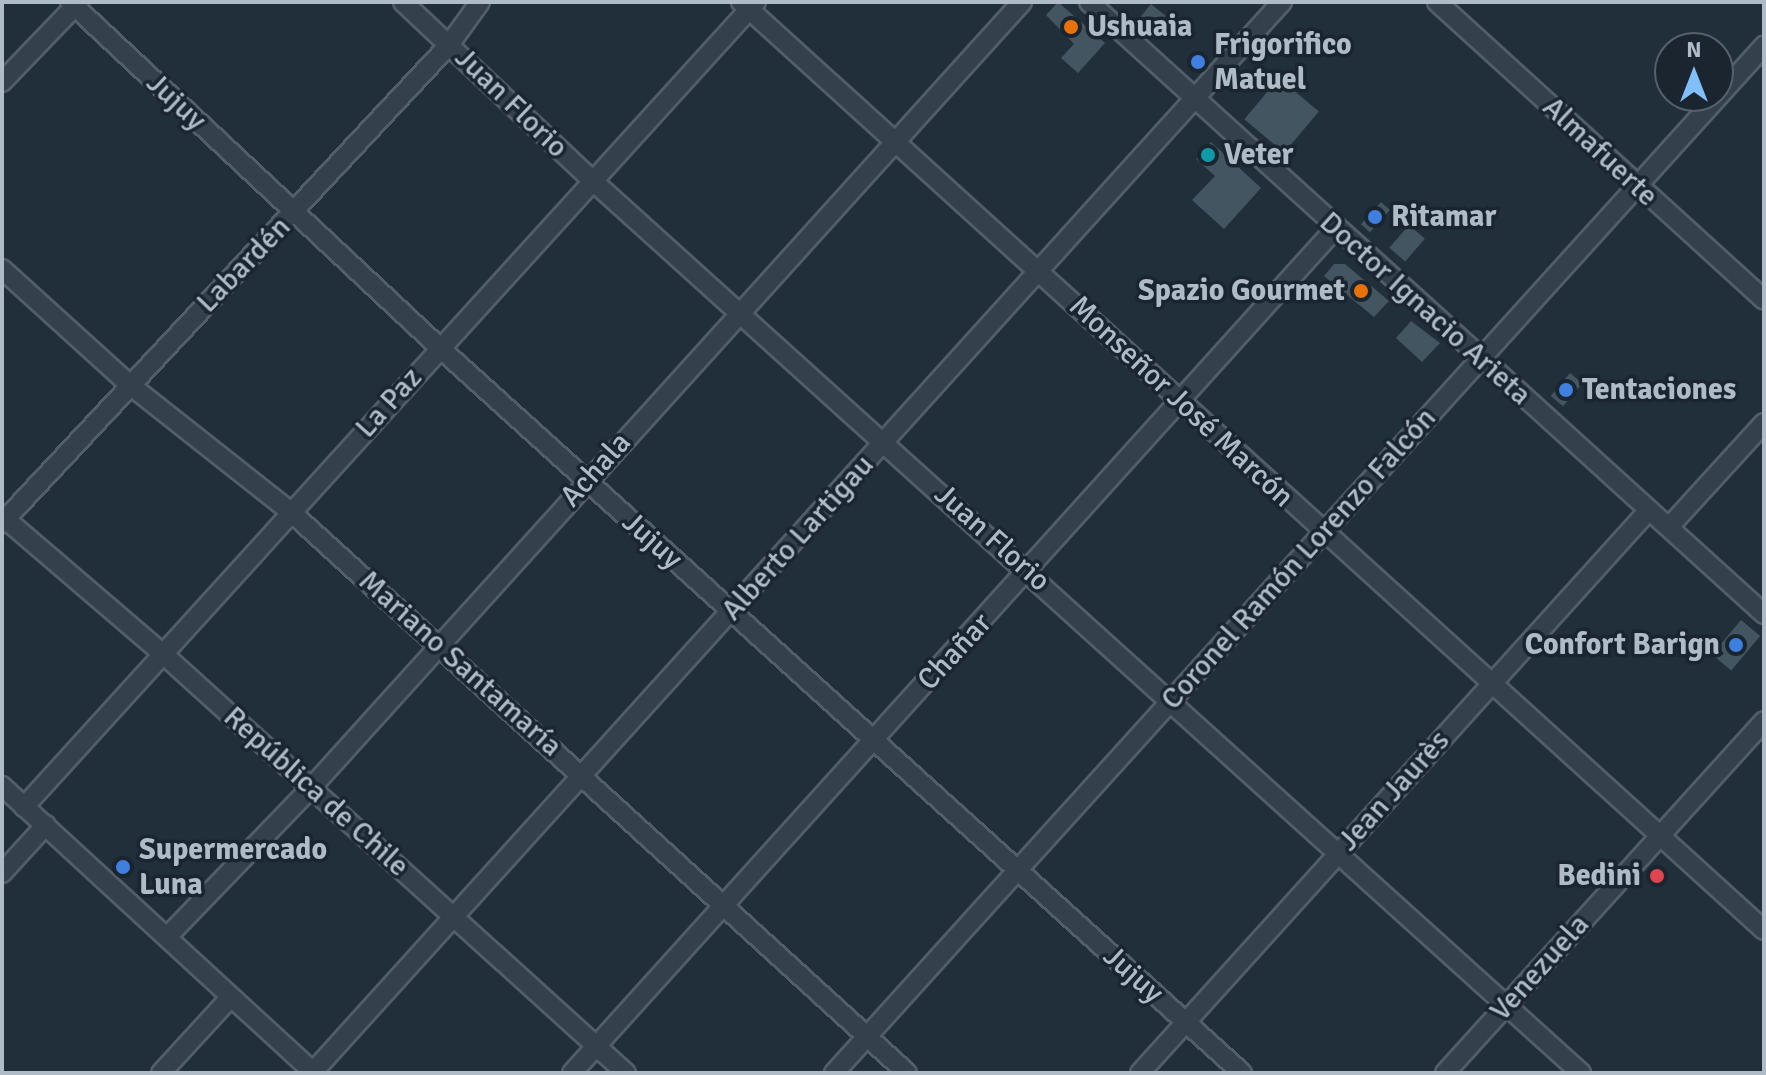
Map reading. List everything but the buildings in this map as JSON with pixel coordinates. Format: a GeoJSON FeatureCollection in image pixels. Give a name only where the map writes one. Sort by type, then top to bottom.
{"type":"FeatureCollection","features":[{"type":"Feature","properties":{"kind":"street","name":"Juan Florio"},"geometry":{"type":"LineString","coordinates":[[403,2],[594,182],[1031,571],[1581,1073]]}},
{"type":"Feature","properties":{"kind":"street","name":"Labardén"},"geometry":{"type":"LineString","coordinates":[[3,519],[294,213],[449,45],[480,2]]}},
{"type":"Feature","properties":{"kind":"street","name":"Achala"},"geometry":{"type":"LineString","coordinates":[[167,937],[311,788],[586,480],[1022,2]]}},
{"type":"Feature","properties":{"kind":"street","name":"Doctor Ignacio Arieta"},"geometry":{"type":"LineString","coordinates":[[1089,2],[1335,229],[1764,614]]}},
{"type":"Feature","properties":{"kind":"street","name":"Alberto Lartigau"},"geometry":{"type":"LineString","coordinates":[[313,1072],[1282,2]]}},
{"type":"Feature","properties":{"kind":"street","name":"Almafuerte"},"geometry":{"type":"LineString","coordinates":[[1437,2],[1764,300]]}},
{"type":"Feature","properties":{"kind":"street"},"geometry":{"type":"LineString","coordinates":[[2,82],[75,4]]}},
{"type":"Feature","properties":{"kind":"street","name":"Jujuy"},"geometry":{"type":"LineString","coordinates":[[75,4],[440,348],[1242,1073]]}},
{"type":"Feature","properties":{"kind":"street","name":"Monseñor José Marcón"},"geometry":{"type":"LineString","coordinates":[[749,5],[894,142],[1489,685],[1764,930]]}},
{"type":"Feature","properties":{"kind":"street","name":"La Paz"},"geometry":{"type":"LineString","coordinates":[[24,807],[594,182],[749,5]]}},
{"type":"Feature","properties":{"kind":"street","name":"Coronel Ramón Lorenzo Falcón"},"geometry":{"type":"LineString","coordinates":[[834,1073],[1764,46]]}},
{"type":"Feature","properties":{"kind":"street","name":"Chañar"},"geometry":{"type":"LineString","coordinates":[[572,1073],[1031,571],[1335,229]]}},
{"type":"Feature","properties":{"kind":"street","name":"Mariano Santamaría"},"geometry":{"type":"LineString","coordinates":[[2,269],[130,385],[291,512],[585,775],[907,1073]]}},
{"type":"Feature","properties":{"kind":"street"},"geometry":{"type":"LineString","coordinates":[[1669,527],[1764,423]]}},
{"type":"Feature","properties":{"kind":"street","name":"Jean Jaurès"},"geometry":{"type":"LineString","coordinates":[[1140,1073],[1649,510]]}},
{"type":"Feature","properties":{"kind":"street","name":"República de Chile"},"geometry":{"type":"LineString","coordinates":[[3,519],[162,653],[626,1073]]}},
{"type":"Feature","properties":{"kind":"street","name":"Venezuela"},"geometry":{"type":"LineString","coordinates":[[1445,1073],[1764,721]]}},
{"type":"Feature","properties":{"kind":"street"},"geometry":{"type":"LineString","coordinates":[[2,786],[313,1072]]}},
{"type":"Feature","properties":{"kind":"street"},"geometry":{"type":"LineString","coordinates":[[2,873],[46,825]]}},
{"type":"Feature","properties":{"kind":"street"},"geometry":{"type":"LineString","coordinates":[[161,1073],[231,997]]}},
{"type":"Feature","properties":{"kind":"place","name":"Ushuaia"},"geometry":{"type":"Point","coordinates":[1071,27]}},
{"type":"Feature","properties":{"kind":"place","name":"Frigorifico Matuel"},"geometry":{"type":"Point","coordinates":[1198,62]}},
{"type":"Feature","properties":{"kind":"place","name":"Veter"},"geometry":{"type":"Point","coordinates":[1208,155]}},
{"type":"Feature","properties":{"kind":"place","name":"Ritamar"},"geometry":{"type":"Point","coordinates":[1375,217]}},
{"type":"Feature","properties":{"kind":"place","name":"Spazio Gourmet"},"geometry":{"type":"Point","coordinates":[1361,291]}},
{"type":"Feature","properties":{"kind":"place","name":"Tentaciones"},"geometry":{"type":"Point","coordinates":[1566,390]}},
{"type":"Feature","properties":{"kind":"place","name":"Confort Barign"},"geometry":{"type":"Point","coordinates":[1736,645]}},
{"type":"Feature","properties":{"kind":"place","name":"Supermercado Luna"},"geometry":{"type":"Point","coordinates":[123,867]}},
{"type":"Feature","properties":{"kind":"place","name":"Bedini"},"geometry":{"type":"Point","coordinates":[1657,876]}}]}
